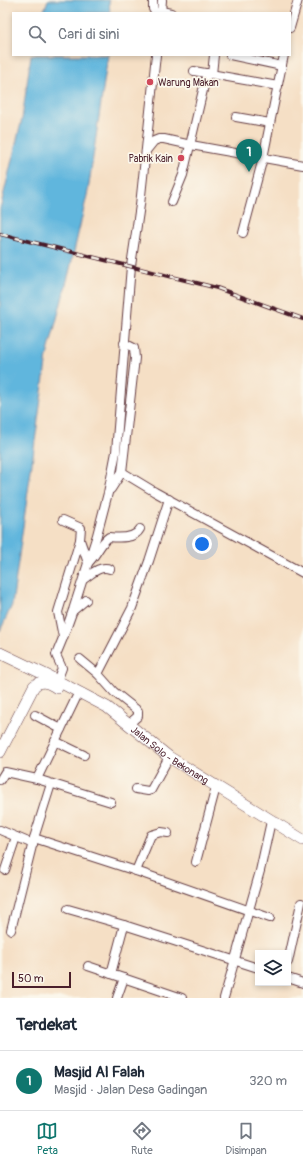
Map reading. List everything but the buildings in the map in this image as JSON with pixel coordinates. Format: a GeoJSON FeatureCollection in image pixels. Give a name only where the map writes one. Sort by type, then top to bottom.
{"type":"FeatureCollection","features":[{"type":"Feature","properties":{"kind":"main road","name":"Jalan Solo - Bekonang"},"geometry":{"type":"LineString","coordinates":[[0,653],[37,670],[107,707],[169,756],[216,787],[303,840]]}},
{"type":"Feature","properties":{"kind":"main road"},"geometry":{"type":"LineString","coordinates":[[0,752],[34,686],[37,683],[44,682],[50,684],[120,724],[139,732]]}},
{"type":"Feature","properties":{"kind":"street"},"geometry":{"type":"LineString","coordinates":[[153,0],[153,9],[159,12],[162,0]]}},
{"type":"Feature","properties":{"kind":"street"},"geometry":{"type":"LineString","coordinates":[[291,24],[298,0]]}},
{"type":"Feature","properties":{"kind":"street"},"geometry":{"type":"LineString","coordinates":[[57,681],[62,668],[56,655],[84,579],[108,493],[116,452],[131,266],[146,152],[156,56]]}},
{"type":"Feature","properties":{"kind":"street"},"geometry":{"type":"LineString","coordinates":[[172,202],[183,175],[214,56]]}},
{"type":"Feature","properties":{"kind":"street"},"geometry":{"type":"LineString","coordinates":[[235,56],[282,66]]}},
{"type":"Feature","properties":{"kind":"street"},"geometry":{"type":"LineString","coordinates":[[243,233],[263,158],[284,56]]}},
{"type":"Feature","properties":{"kind":"street"},"geometry":{"type":"LineString","coordinates":[[194,71],[278,86]]}},
{"type":"Feature","properties":{"kind":"street"},"geometry":{"type":"LineString","coordinates":[[236,116],[270,123]]}},
{"type":"Feature","properties":{"kind":"street"},"geometry":{"type":"LineString","coordinates":[[146,152],[154,141],[159,139],[303,165]]}},
{"type":"Feature","properties":{"kind":"street"},"geometry":{"type":"LineString","coordinates":[[108,493],[122,472],[135,358],[134,348],[124,344]]}},
{"type":"Feature","properties":{"kind":"street"},"geometry":{"type":"LineString","coordinates":[[122,472],[303,573]]}},
{"type":"Feature","properties":{"kind":"street"},"geometry":{"type":"LineString","coordinates":[[98,674],[137,596],[169,499]]}},
{"type":"Feature","properties":{"kind":"street"},"geometry":{"type":"LineString","coordinates":[[63,520],[82,528],[80,540],[58,612],[63,638]]}},
{"type":"Feature","properties":{"kind":"street"},"geometry":{"type":"LineString","coordinates":[[88,563],[95,557],[104,541],[109,537],[118,538],[135,534],[140,529]]}},
{"type":"Feature","properties":{"kind":"street"},"geometry":{"type":"LineString","coordinates":[[80,540],[88,563]]}},
{"type":"Feature","properties":{"kind":"street"},"geometry":{"type":"LineString","coordinates":[[84,579],[103,567],[110,569]]}},
{"type":"Feature","properties":{"kind":"street"},"geometry":{"type":"LineString","coordinates":[[73,610],[86,600]]}},
{"type":"Feature","properties":{"kind":"street"},"geometry":{"type":"LineString","coordinates":[[80,659],[98,674],[114,692],[138,711],[138,716],[129,724]]}},
{"type":"Feature","properties":{"kind":"street"},"geometry":{"type":"LineString","coordinates":[[36,779],[76,698]]}},
{"type":"Feature","properties":{"kind":"street"},"geometry":{"type":"LineString","coordinates":[[35,715],[61,729]]}},
{"type":"Feature","properties":{"kind":"street"},"geometry":{"type":"LineString","coordinates":[[55,741],[84,755]]}},
{"type":"Feature","properties":{"kind":"street"},"geometry":{"type":"LineString","coordinates":[[136,789],[151,790],[169,756]]}},
{"type":"Feature","properties":{"kind":"street"},"geometry":{"type":"LineString","coordinates":[[0,780],[5,772],[36,779],[111,802]]}},
{"type":"Feature","properties":{"kind":"street"},"geometry":{"type":"LineString","coordinates":[[11,930],[34,841],[51,784]]}},
{"type":"Feature","properties":{"kind":"street"},"geometry":{"type":"LineString","coordinates":[[196,862],[216,787]]}},
{"type":"Feature","properties":{"kind":"street"},"geometry":{"type":"LineString","coordinates":[[224,998],[260,871],[272,820]]}},
{"type":"Feature","properties":{"kind":"street"},"geometry":{"type":"LineString","coordinates":[[0,830],[16,837],[136,871],[270,918]]}},
{"type":"Feature","properties":{"kind":"street"},"geometry":{"type":"LineString","coordinates":[[136,871],[151,835],[161,832],[168,833]]}},
{"type":"Feature","properties":{"kind":"street"},"geometry":{"type":"LineString","coordinates":[[5,870],[16,837]]}},
{"type":"Feature","properties":{"kind":"street"},"geometry":{"type":"LineString","coordinates":[[291,950],[301,903]]}},
{"type":"Feature","properties":{"kind":"street"},"geometry":{"type":"LineString","coordinates":[[68,909],[124,925],[255,967]]}},
{"type":"Feature","properties":{"kind":"street"},"geometry":{"type":"LineString","coordinates":[[111,974],[124,925]]}},
{"type":"Feature","properties":{"kind":"street"},"geometry":{"type":"LineString","coordinates":[[88,966],[182,998]]}},
{"type":"Feature","properties":{"kind":"street"},"geometry":{"type":"LineString","coordinates":[[117,998],[124,978]]}},
{"type":"Feature","properties":{"kind":"street"},"geometry":{"type":"LineString","coordinates":[[291,979],[303,983]]}},
{"type":"Feature","properties":{"kind":"water"},"geometry":{"type":"Polygon","coordinates":[[[48,0],[109,0],[110,12],[43,12],[48,0]]]}},
{"type":"Feature","properties":{"kind":"water"},"geometry":{"type":"Polygon","coordinates":[[[31,56],[108,56],[88,191],[69,273],[47,356],[12,605],[0,631],[0,209],[22,119],[31,56]]]}},
{"type":"Feature","properties":{"kind":"railway"},"geometry":{"type":"LineString","coordinates":[[0,234],[217,288],[303,319]]}},
{"type":"Feature","properties":{"kind":"place","name":"Warung Makan"},"geometry":{"type":"Point","coordinates":[150,82]}},
{"type":"Feature","properties":{"kind":"place","name":"Pabrik Kain"},"geometry":{"type":"Point","coordinates":[181,158]}},
{"type":"Feature","properties":{"kind":"place","name":"Masjid Al Falah"},"geometry":{"type":"Point","coordinates":[249,172]}}]}
